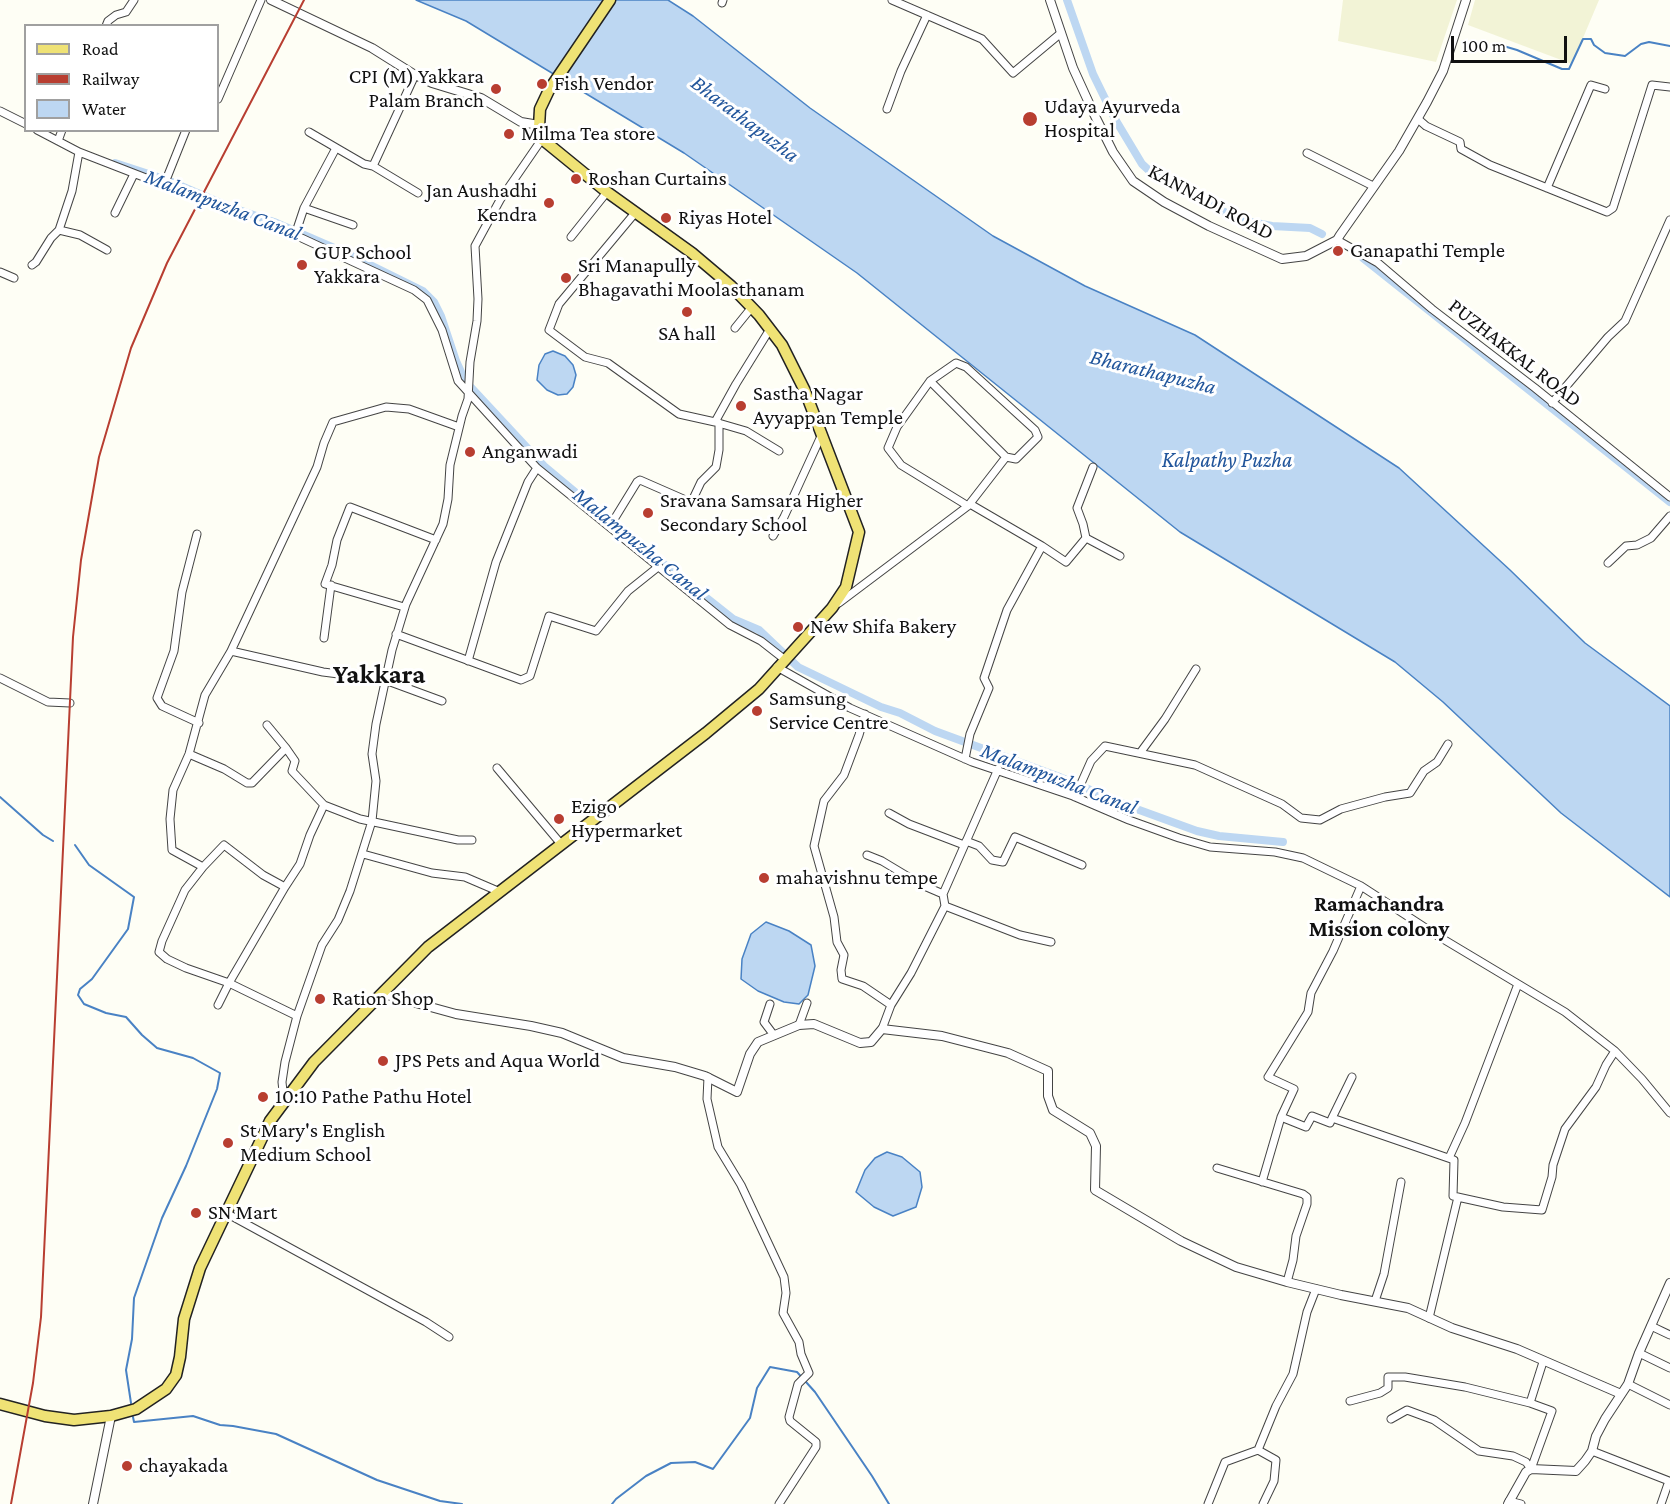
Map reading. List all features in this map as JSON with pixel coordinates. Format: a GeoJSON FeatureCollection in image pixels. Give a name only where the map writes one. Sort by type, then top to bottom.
{"type":"FeatureCollection","features":[{"type":"Feature","properties":{"kind":"main road"},"geometry":{"type":"LineString","coordinates":[[0,1404],[45,1416],[74,1420],[111,1416],[136,1409],[166,1389],[176,1375],[184,1319],[200,1268],[258,1143],[284,1101],[314,1062],[428,947],[706,734],[759,689],[832,608],[846,587],[859,532],[801,382],[782,345],[731,286],[692,253],[606,192],[542,139],[539,125],[540,109],[549,90],[610,0]]}},
{"type":"Feature","properties":{"kind":"street"},"geometry":{"type":"LineString","coordinates":[[107,24],[116,15],[126,12],[134,0]]}},
{"type":"Feature","properties":{"kind":"street"},"geometry":{"type":"LineString","coordinates":[[219,97],[261,0]]}},
{"type":"Feature","properties":{"kind":"street"},"geometry":{"type":"LineString","coordinates":[[271,0],[372,48],[432,83],[481,98],[521,122],[539,125]]}},
{"type":"Feature","properties":{"kind":"street"},"geometry":{"type":"LineString","coordinates":[[892,0],[982,39],[1013,74],[1061,33]]}},
{"type":"Feature","properties":{"kind":"street","name":"KANNADI ROAD"},"geometry":{"type":"LineString","coordinates":[[1050,0],[1073,68],[1113,152],[1132,181],[1164,202],[1209,226],[1282,258],[1306,256],[1336,240],[1399,151],[1418,119],[1443,71],[1466,0]]}},
{"type":"Feature","properties":{"kind":"street"},"geometry":{"type":"LineString","coordinates":[[886,109],[927,15]]}},
{"type":"Feature","properties":{"kind":"street"},"geometry":{"type":"LineString","coordinates":[[373,166],[415,75]]}},
{"type":"Feature","properties":{"kind":"street"},"geometry":{"type":"LineString","coordinates":[[1418,119],[1426,126],[1460,142],[1461,149],[1490,165],[1607,213],[1613,208],[1652,84],[1670,87]]}},
{"type":"Feature","properties":{"kind":"street"},"geometry":{"type":"LineString","coordinates":[[1547,188],[1591,85],[1605,89]]}},
{"type":"Feature","properties":{"kind":"street"},"geometry":{"type":"LineString","coordinates":[[0,111],[24,123]]}},
{"type":"Feature","properties":{"kind":"street"},"geometry":{"type":"LineString","coordinates":[[41,132],[79,152],[164,186],[185,132]]}},
{"type":"Feature","properties":{"kind":"street"},"geometry":{"type":"LineString","coordinates":[[58,141],[61,132]]}},
{"type":"Feature","properties":{"kind":"street"},"geometry":{"type":"LineString","coordinates":[[309,132],[418,193]]}},
{"type":"Feature","properties":{"kind":"street"},"geometry":{"type":"LineString","coordinates":[[284,1101],[282,1082],[297,1016],[321,945],[338,920],[363,854],[372,821],[376,781],[372,754],[396,634],[405,608],[443,524],[447,508],[450,465],[468,399],[478,299],[475,246],[500,200],[542,139]]}},
{"type":"Feature","properties":{"kind":"street"},"geometry":{"type":"LineString","coordinates":[[336,148],[304,208],[294,235],[414,290],[427,300],[442,330],[458,381],[468,386],[537,468],[730,625],[761,641],[783,660],[865,714],[965,759],[1075,797],[1129,820],[1210,847],[1275,852],[1303,858],[1362,886],[1438,936],[1565,1012],[1615,1051],[1670,1113]]}},
{"type":"Feature","properties":{"kind":"street"},"geometry":{"type":"LineString","coordinates":[[32,265],[59,230],[72,191],[79,152]]}},
{"type":"Feature","properties":{"kind":"street"},"geometry":{"type":"LineString","coordinates":[[1308,153],[1373,186]]}},
{"type":"Feature","properties":{"kind":"street"},"geometry":{"type":"LineString","coordinates":[[115,213],[134,174]]}},
{"type":"Feature","properties":{"kind":"street"},"geometry":{"type":"LineString","coordinates":[[571,237],[606,192]]}},
{"type":"Feature","properties":{"kind":"street"},"geometry":{"type":"LineString","coordinates":[[304,208],[353,225]]}},
{"type":"Feature","properties":{"kind":"street"},"geometry":{"type":"LineString","coordinates":[[635,213],[559,304],[549,330],[585,357],[609,363],[679,414],[746,431],[779,451]]}},
{"type":"Feature","properties":{"kind":"street"},"geometry":{"type":"LineString","coordinates":[[1552,403],[1608,337],[1626,321],[1670,220]]}},
{"type":"Feature","properties":{"kind":"street"},"geometry":{"type":"LineString","coordinates":[[59,230],[80,235],[107,250]]}},
{"type":"Feature","properties":{"kind":"street","name":"PUZHAKKAL ROAD"},"geometry":{"type":"LineString","coordinates":[[1336,240],[1378,263],[1432,309],[1670,497]]}},
{"type":"Feature","properties":{"kind":"street"},"geometry":{"type":"LineString","coordinates":[[0,272],[14,278]]}},
{"type":"Feature","properties":{"kind":"street"},"geometry":{"type":"LineString","coordinates":[[735,328],[752,308]]}},
{"type":"Feature","properties":{"kind":"street"},"geometry":{"type":"LineString","coordinates":[[610,526],[640,480],[692,501],[701,482],[716,467],[719,450],[717,423],[736,384],[770,329]]}},
{"type":"Feature","properties":{"kind":"street"},"geometry":{"type":"LineString","coordinates":[[930,381],[1006,457],[1016,459],[1038,437],[1035,430],[966,367],[956,363],[930,381],[897,427],[888,448],[901,465],[1042,546],[1065,562],[1086,538]]}},
{"type":"Feature","properties":{"kind":"street"},"geometry":{"type":"LineString","coordinates":[[203,867],[172,850],[173,790],[189,754],[205,695],[231,651],[318,467],[324,443],[333,422],[386,407],[409,409],[459,427]]}},
{"type":"Feature","properties":{"kind":"street"},"geometry":{"type":"LineString","coordinates":[[773,536],[822,434]]}},
{"type":"Feature","properties":{"kind":"street"},"geometry":{"type":"LineString","coordinates":[[832,608],[969,505],[1006,457]]}},
{"type":"Feature","properties":{"kind":"street"},"geometry":{"type":"LineString","coordinates":[[1086,538],[1077,508],[1093,467]]}},
{"type":"Feature","properties":{"kind":"street"},"geometry":{"type":"LineString","coordinates":[[468,661],[496,562],[528,482],[537,468]]}},
{"type":"Feature","properties":{"kind":"street"},"geometry":{"type":"LineString","coordinates":[[405,608],[325,584],[337,540],[350,507],[436,540]]}},
{"type":"Feature","properties":{"kind":"street"},"geometry":{"type":"LineString","coordinates":[[1608,563],[1626,546],[1637,545],[1651,538],[1670,516]]}},
{"type":"Feature","properties":{"kind":"street"},"geometry":{"type":"LineString","coordinates":[[197,534],[182,592],[174,651],[157,698],[162,706],[199,723]]}},
{"type":"Feature","properties":{"kind":"street"},"geometry":{"type":"LineString","coordinates":[[1086,538],[1120,556]]}},
{"type":"Feature","properties":{"kind":"street"},"geometry":{"type":"LineString","coordinates":[[965,759],[970,734],[989,688],[984,678],[1007,610],[1042,546]]}},
{"type":"Feature","properties":{"kind":"street"},"geometry":{"type":"LineString","coordinates":[[396,634],[520,680],[530,676],[549,616],[596,631],[628,591],[658,567]]}},
{"type":"Feature","properties":{"kind":"street"},"geometry":{"type":"LineString","coordinates":[[324,638],[332,585]]}},
{"type":"Feature","properties":{"kind":"street"},"geometry":{"type":"LineString","coordinates":[[231,651],[322,672],[385,680],[442,701]]}},
{"type":"Feature","properties":{"kind":"street"},"geometry":{"type":"LineString","coordinates":[[1140,753],[1165,719],[1196,669]]}},
{"type":"Feature","properties":{"kind":"street"},"geometry":{"type":"LineString","coordinates":[[0,678],[48,702],[70,703]]}},
{"type":"Feature","properties":{"kind":"street"},"geometry":{"type":"LineString","coordinates":[[865,714],[860,735],[844,775],[824,801],[814,846],[834,917],[837,942],[844,955],[842,979],[863,986],[891,1005]]}},
{"type":"Feature","properties":{"kind":"street"},"geometry":{"type":"LineString","coordinates":[[267,725],[295,760],[292,771],[324,805],[360,819],[458,840],[472,840]]}},
{"type":"Feature","properties":{"kind":"street"},"geometry":{"type":"LineString","coordinates":[[1075,797],[1091,761],[1105,746],[1195,765],[1282,804],[1301,818],[1320,820],[1341,809],[1385,797],[1410,794],[1424,771],[1437,762],[1448,744]]}},
{"type":"Feature","properties":{"kind":"street"},"geometry":{"type":"LineString","coordinates":[[189,754],[224,769],[247,783],[252,783],[286,748]]}},
{"type":"Feature","properties":{"kind":"street"},"geometry":{"type":"LineString","coordinates":[[497,768],[561,844]]}},
{"type":"Feature","properties":{"kind":"street"},"geometry":{"type":"LineString","coordinates":[[383,994],[456,1014],[561,1033],[623,1058],[675,1067],[708,1077],[737,1092],[750,1054],[758,1042],[773,1034],[799,1025],[814,1024],[860,1043],[871,1042],[882,1029],[891,1005],[911,973],[945,906],[942,894],[998,769]]}},
{"type":"Feature","properties":{"kind":"street"},"geometry":{"type":"LineString","coordinates":[[218,1005],[300,864],[324,805]]}},
{"type":"Feature","properties":{"kind":"street"},"geometry":{"type":"LineString","coordinates":[[889,813],[909,824],[979,846],[992,860],[1004,862],[1015,837],[1082,865]]}},
{"type":"Feature","properties":{"kind":"street"},"geometry":{"type":"LineString","coordinates":[[285,887],[263,875],[224,845],[185,890],[162,940],[159,952],[167,959],[186,968],[229,983],[297,1016]]}},
{"type":"Feature","properties":{"kind":"street"},"geometry":{"type":"LineString","coordinates":[[363,854],[390,860],[404,866],[465,877],[500,892]]}},
{"type":"Feature","properties":{"kind":"street"},"geometry":{"type":"LineString","coordinates":[[867,855],[942,894]]}},
{"type":"Feature","properties":{"kind":"street"},"geometry":{"type":"LineString","coordinates":[[1262,1182],[1281,1117],[1293,1089],[1268,1077],[1308,1012],[1311,993],[1362,886]]}},
{"type":"Feature","properties":{"kind":"street"},"geometry":{"type":"LineString","coordinates":[[945,906],[1020,935],[1050,942]]}},
{"type":"Feature","properties":{"kind":"street"},"geometry":{"type":"LineString","coordinates":[[1449,1158],[1518,984]]}},
{"type":"Feature","properties":{"kind":"street"},"geometry":{"type":"LineString","coordinates":[[799,1025],[807,1003]]}},
{"type":"Feature","properties":{"kind":"street"},"geometry":{"type":"LineString","coordinates":[[770,1004],[764,1022],[773,1034]]}},
{"type":"Feature","properties":{"kind":"street"},"geometry":{"type":"LineString","coordinates":[[882,1029],[942,1036],[1008,1053],[1048,1071],[1048,1096],[1053,1110],[1090,1133],[1096,1146],[1095,1190],[1203,1253],[1236,1267],[1287,1282],[1408,1308],[1467,1334],[1517,1349],[1621,1394]]}},
{"type":"Feature","properties":{"kind":"street"},"geometry":{"type":"LineString","coordinates":[[1332,1118],[1454,1160],[1453,1196],[1503,1207],[1542,1210],[1552,1177],[1552,1165],[1565,1129],[1596,1088],[1615,1051]]}},
{"type":"Feature","properties":{"kind":"street"},"geometry":{"type":"LineString","coordinates":[[708,1077],[706,1099],[718,1147],[741,1185],[784,1277],[786,1293],[783,1313],[799,1342],[809,1373],[798,1384],[789,1417],[790,1421],[816,1442],[816,1447],[779,1504]]}},
{"type":"Feature","properties":{"kind":"street"},"geometry":{"type":"LineString","coordinates":[[1281,1117],[1306,1126],[1312,1116],[1330,1123],[1352,1077]]}},
{"type":"Feature","properties":{"kind":"street"},"geometry":{"type":"LineString","coordinates":[[1217,1168],[1307,1197],[1287,1282]]}},
{"type":"Feature","properties":{"kind":"street"},"geometry":{"type":"LineString","coordinates":[[1375,1301],[1384,1274],[1401,1182]]}},
{"type":"Feature","properties":{"kind":"street"},"geometry":{"type":"LineString","coordinates":[[1429,1318],[1458,1197]]}},
{"type":"Feature","properties":{"kind":"street"},"geometry":{"type":"LineString","coordinates":[[226,1214],[426,1322],[449,1337]]}},
{"type":"Feature","properties":{"kind":"street"},"geometry":{"type":"LineString","coordinates":[[1521,1504],[1508,1503],[1526,1472],[1531,1469],[1576,1471],[1592,1451],[1605,1419],[1628,1384],[1670,1283]]}},
{"type":"Feature","properties":{"kind":"street"},"geometry":{"type":"LineString","coordinates":[[1208,1504],[1225,1462],[1258,1450],[1276,1406],[1293,1374],[1307,1312],[1316,1289]]}},
{"type":"Feature","properties":{"kind":"street"},"geometry":{"type":"LineString","coordinates":[[1651,1326],[1670,1335]]}},
{"type":"Feature","properties":{"kind":"street"},"geometry":{"type":"LineString","coordinates":[[1639,1353],[1670,1368]]}},
{"type":"Feature","properties":{"kind":"street"},"geometry":{"type":"LineString","coordinates":[[1530,1403],[1543,1362]]}},
{"type":"Feature","properties":{"kind":"street"},"geometry":{"type":"LineString","coordinates":[[1350,1401],[1380,1393],[1388,1388],[1388,1377],[1405,1377],[1465,1387],[1530,1403],[1552,1411],[1531,1469]]}},
{"type":"Feature","properties":{"kind":"street"},"geometry":{"type":"LineString","coordinates":[[1628,1384],[1670,1405]]}},
{"type":"Feature","properties":{"kind":"street"},"geometry":{"type":"LineString","coordinates":[[1391,1419],[1407,1410],[1434,1420],[1479,1451],[1513,1456],[1526,1462],[1531,1469]]}},
{"type":"Feature","properties":{"kind":"street"},"geometry":{"type":"LineString","coordinates":[[93,1504],[111,1416]]}},
{"type":"Feature","properties":{"kind":"street"},"geometry":{"type":"LineString","coordinates":[[1258,1450],[1276,1460],[1274,1480],[1263,1504]]}},
{"type":"Feature","properties":{"kind":"street"},"geometry":{"type":"LineString","coordinates":[[1592,1451],[1669,1481],[1660,1504]]}},
{"type":"Feature","properties":{"kind":"green space"},"geometry":{"type":"Polygon","coordinates":[[[1343,0],[1457,0],[1436,62],[1338,41],[1343,0]]]}},
{"type":"Feature","properties":{"kind":"green space"},"geometry":{"type":"Polygon","coordinates":[[[1475,0],[1599,0],[1572,64],[1468,25],[1475,0]]]}},
{"type":"Feature","properties":{"kind":"water","name":"Kalpathy Puzha"},"geometry":{"type":"Polygon","coordinates":[[[416,0],[668,0],[693,16],[810,108],[993,236],[1085,286],[1195,335],[1399,468],[1585,643],[1670,706],[1670,897],[1561,813],[1443,702],[1395,662],[1180,532],[857,273],[684,153],[466,21],[416,0]]]}},
{"type":"Feature","properties":{"kind":"water"},"geometry":{"type":"Polygon","coordinates":[[[553,351],[565,356],[573,365],[576,375],[573,387],[567,394],[558,395],[547,390],[537,380],[539,365],[545,354],[553,351]]]}},
{"type":"Feature","properties":{"kind":"water"},"geometry":{"type":"Polygon","coordinates":[[[766,922],[789,931],[811,945],[815,966],[808,995],[799,1004],[784,1002],[758,991],[741,979],[742,959],[751,934],[766,922]]]}},
{"type":"Feature","properties":{"kind":"water"},"geometry":{"type":"Polygon","coordinates":[[[887,1152],[902,1157],[920,1172],[922,1187],[916,1207],[893,1216],[874,1207],[856,1192],[865,1170],[875,1158],[887,1152]]]}},
{"type":"Feature","properties":{"kind":"waterway"},"geometry":{"type":"LineString","coordinates":[[1067,0],[1093,74],[1115,119],[1142,164],[1155,176],[1240,220],[1272,226],[1310,228],[1322,234]]}},
{"type":"Feature","properties":{"kind":"waterway"},"geometry":{"type":"LineString","coordinates":[[1500,45],[1562,69],[1569,69],[1583,39],[1591,39],[1594,45],[1605,53],[1625,56],[1641,44],[1649,42],[1670,46]]}},
{"type":"Feature","properties":{"kind":"waterway","name":"Malampuzha Canal"},"geometry":{"type":"LineString","coordinates":[[115,163],[167,180],[230,207],[274,222],[348,254],[423,291],[434,302],[441,316],[465,381],[544,466],[733,619],[759,630],[798,667],[935,731],[1197,831],[1219,836],[1283,842]]}},
{"type":"Feature","properties":{"kind":"waterway"},"geometry":{"type":"LineString","coordinates":[[1363,258],[1670,502]]}},
{"type":"Feature","properties":{"kind":"waterway"},"geometry":{"type":"LineString","coordinates":[[0,797],[53,841]]}},
{"type":"Feature","properties":{"kind":"waterway"},"geometry":{"type":"LineString","coordinates":[[75,845],[89,865],[134,897],[128,929],[92,979],[80,989],[78,995],[84,1004],[106,1013],[126,1017],[157,1048],[193,1058],[220,1073],[217,1089],[162,1218],[134,1298],[132,1339],[126,1370],[131,1403]]}},
{"type":"Feature","properties":{"kind":"waterway"},"geometry":{"type":"LineString","coordinates":[[612,1504],[646,1476],[671,1463],[695,1462],[713,1469],[750,1418],[757,1388],[770,1367],[797,1372],[815,1392],[889,1504]]}},
{"type":"Feature","properties":{"kind":"waterway"},"geometry":{"type":"LineString","coordinates":[[133,1417],[134,1422],[193,1416],[220,1425],[276,1434],[377,1480],[440,1501],[462,1504]]}},
{"type":"Feature","properties":{"kind":"railway"},"geometry":{"type":"LineString","coordinates":[[11,1504],[33,1383],[41,1317],[73,637],[81,560],[99,457],[131,348],[167,263],[304,0]]}},
{"type":"Feature","properties":{"kind":"place","name":"Fish Vendor"},"geometry":{"type":"Point","coordinates":[542,84]}},
{"type":"Feature","properties":{"kind":"place","name":"CPI (M) Yakkara Palam Branch"},"geometry":{"type":"Point","coordinates":[496,89]}},
{"type":"Feature","properties":{"kind":"place","name":"Udaya Ayurveda Hospital"},"geometry":{"type":"Point","coordinates":[1030,119]}},
{"type":"Feature","properties":{"kind":"place","name":"Milma Tea store"},"geometry":{"type":"Point","coordinates":[509,134]}},
{"type":"Feature","properties":{"kind":"place","name":"Roshan Curtains"},"geometry":{"type":"Point","coordinates":[576,179]}},
{"type":"Feature","properties":{"kind":"place","name":"Jan Aushadhi Kendra"},"geometry":{"type":"Point","coordinates":[549,203]}},
{"type":"Feature","properties":{"kind":"place","name":"Riyas Hotel"},"geometry":{"type":"Point","coordinates":[666,218]}},
{"type":"Feature","properties":{"kind":"place","name":"Ganapathi Temple"},"geometry":{"type":"Point","coordinates":[1338,251]}},
{"type":"Feature","properties":{"kind":"place","name":"GUP School Yakkara"},"geometry":{"type":"Point","coordinates":[302,265]}},
{"type":"Feature","properties":{"kind":"place","name":"Sri Manapully Bhagavathi Moolasthanam"},"geometry":{"type":"Point","coordinates":[566,278]}},
{"type":"Feature","properties":{"kind":"place","name":"SA hall"},"geometry":{"type":"Point","coordinates":[687,312]}},
{"type":"Feature","properties":{"kind":"place","name":"Sastha Nagar Ayyappan Temple"},"geometry":{"type":"Point","coordinates":[741,406]}},
{"type":"Feature","properties":{"kind":"place","name":"Anganwadi"},"geometry":{"type":"Point","coordinates":[470,452]}},
{"type":"Feature","properties":{"kind":"place","name":"Sravana Samsara Higher Secondary School"},"geometry":{"type":"Point","coordinates":[648,513]}},
{"type":"Feature","properties":{"kind":"place","name":"New Shifa Bakery"},"geometry":{"type":"Point","coordinates":[798,627]}},
{"type":"Feature","properties":{"kind":"place","name":"Samsung Service Centre"},"geometry":{"type":"Point","coordinates":[757,711]}},
{"type":"Feature","properties":{"kind":"place","name":"Ezigo Hypermarket"},"geometry":{"type":"Point","coordinates":[559,819]}},
{"type":"Feature","properties":{"kind":"place","name":"mahavishnu tempe"},"geometry":{"type":"Point","coordinates":[764,878]}},
{"type":"Feature","properties":{"kind":"place","name":"Ration Shop"},"geometry":{"type":"Point","coordinates":[320,999]}},
{"type":"Feature","properties":{"kind":"place","name":"JPS Pets and Aqua World"},"geometry":{"type":"Point","coordinates":[383,1061]}},
{"type":"Feature","properties":{"kind":"place","name":"10:10 Pathe Pathu Hotel"},"geometry":{"type":"Point","coordinates":[263,1097]}},
{"type":"Feature","properties":{"kind":"place","name":"St Mary's English Medium School"},"geometry":{"type":"Point","coordinates":[228,1143]}},
{"type":"Feature","properties":{"kind":"place","name":"SN Mart"},"geometry":{"type":"Point","coordinates":[196,1213]}},
{"type":"Feature","properties":{"kind":"place","name":"chayakada"},"geometry":{"type":"Point","coordinates":[127,1466]}},
{"type":"Feature","properties":{"kind":"district","name":"Yakkara"},"geometry":{"type":"Point","coordinates":[379,675]}},
{"type":"Feature","properties":{"kind":"district","name":"Ramachandra Mission colony"},"geometry":{"type":"Point","coordinates":[1379,916]}},
{"type":"Feature","properties":{"kind":"water label","name":"Bharathapuzha"},"geometry":{"type":"Point","coordinates":[745,119]}},
{"type":"Feature","properties":{"kind":"water label","name":"Bharathapuzha"},"geometry":{"type":"Point","coordinates":[1153,372]}}]}
